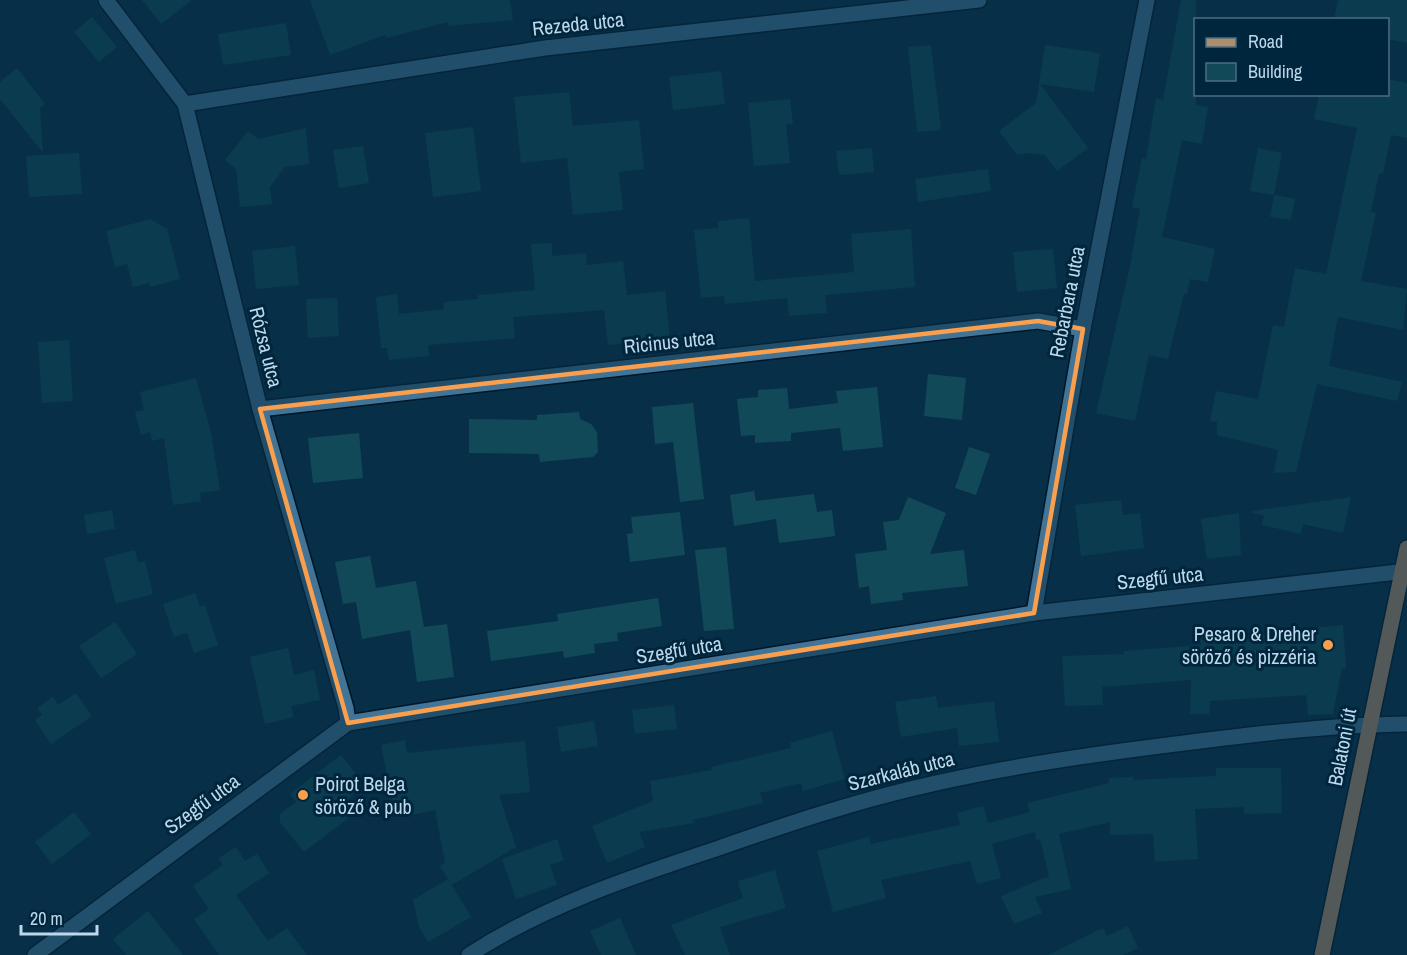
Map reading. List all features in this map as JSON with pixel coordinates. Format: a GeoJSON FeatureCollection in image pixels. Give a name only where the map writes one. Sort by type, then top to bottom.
{"type":"FeatureCollection","features":[{"type":"Feature","properties":{"kind":"main road","name":"Balatoni út"},"geometry":{"type":"LineString","coordinates":[[1322,955],[1368,724],[1405,571],[1407,548]]}},
{"type":"Feature","properties":{"kind":"street","name":"Rózsa utca"},"geometry":{"type":"LineString","coordinates":[[106,0],[185,105],[260,409],[346,708],[348,723]]}},
{"type":"Feature","properties":{"kind":"street","name":"Rezeda utca"},"geometry":{"type":"LineString","coordinates":[[185,105],[545,48],[979,0]]}},
{"type":"Feature","properties":{"kind":"street","name":"Rebarbara utca"},"geometry":{"type":"LineString","coordinates":[[1034,613],[1083,329],[1147,0]]}},
{"type":"Feature","properties":{"kind":"street","name":"Ricinus utca"},"geometry":{"type":"LineString","coordinates":[[260,409],[1038,321],[1083,329]]}},
{"type":"Feature","properties":{"kind":"street","name":"Szegfű utca"},"geometry":{"type":"LineString","coordinates":[[35,955],[348,723],[1034,613],[1405,571]]}},
{"type":"Feature","properties":{"kind":"street","name":"Szarkaláb utca"},"geometry":{"type":"LineString","coordinates":[[469,955],[492,940],[558,907],[680,861],[838,808],[965,776],[1049,760],[1241,736],[1368,724],[1407,724]]}},
{"type":"Feature","properties":{"kind":"highlighted area"},"geometry":{"type":"Polygon","coordinates":[[[1038,321],[1083,329],[1034,613],[348,723],[260,409],[1038,321]]]}},
{"type":"Feature","properties":{"kind":"building"},"geometry":{"type":"Polygon","coordinates":[[[142,0],[192,0],[161,24],[142,0]]]}},
{"type":"Feature","properties":{"kind":"building"},"geometry":{"type":"Polygon","coordinates":[[[310,0],[510,0],[513,20],[448,26],[448,22],[386,38],[385,35],[330,55],[310,0]]]}},
{"type":"Feature","properties":{"kind":"building"},"geometry":{"type":"Polygon","coordinates":[[[1181,0],[1196,0],[1194,96],[1196,96],[1196,105],[1208,107],[1202,144],[1182,140],[1162,237],[1215,249],[1208,282],[1190,279],[1187,294],[1184,293],[1168,359],[1149,355],[1135,421],[1096,413],[1130,266],[1140,209],[1132,207],[1142,158],[1146,159],[1156,98],[1163,100],[1181,0]]]}},
{"type":"Feature","properties":{"kind":"building"},"geometry":{"type":"Polygon","coordinates":[[[1338,0],[1407,0],[1407,43],[1389,39],[1389,18],[1334,18],[1338,0]]]}},
{"type":"Feature","properties":{"kind":"building"},"geometry":{"type":"Polygon","coordinates":[[[92,17],[117,47],[99,62],[74,32],[92,17]]]}},
{"type":"Feature","properties":{"kind":"building"},"geometry":{"type":"Polygon","coordinates":[[[286,23],[291,55],[223,65],[218,34],[286,23]]]}},
{"type":"Feature","properties":{"kind":"building"},"geometry":{"type":"Polygon","coordinates":[[[931,45],[941,130],[917,132],[908,47],[931,45]]]}},
{"type":"Feature","properties":{"kind":"building"},"geometry":{"type":"Polygon","coordinates":[[[1045,45],[1100,53],[1094,92],[1040,84],[1088,148],[1057,171],[1045,155],[1028,153],[1017,155],[999,131],[1036,103],[1045,45]]]}},
{"type":"Feature","properties":{"kind":"building"},"geometry":{"type":"Polygon","coordinates":[[[17,68],[45,104],[40,108],[43,153],[0,99],[0,82],[17,68]]]}},
{"type":"Feature","properties":{"kind":"building"},"geometry":{"type":"Polygon","coordinates":[[[721,71],[725,104],[673,110],[669,77],[721,71]]]}},
{"type":"Feature","properties":{"kind":"building"},"geometry":{"type":"Polygon","coordinates":[[[1389,79],[1407,83],[1407,138],[1391,135],[1383,174],[1379,173],[1371,212],[1376,213],[1361,281],[1407,289],[1403,330],[1338,317],[1329,366],[1402,382],[1397,401],[1317,384],[1296,472],[1274,473],[1278,450],[1217,435],[1217,422],[1210,421],[1216,391],[1258,399],[1273,325],[1284,327],[1295,268],[1326,274],[1357,128],[1314,119],[1319,96],[1389,96],[1389,79]]]}},
{"type":"Feature","properties":{"kind":"building"},"geometry":{"type":"Polygon","coordinates":[[[569,92],[573,126],[639,120],[644,169],[619,172],[623,210],[573,215],[567,158],[521,163],[514,97],[569,92]]]}},
{"type":"Feature","properties":{"kind":"building"},"geometry":{"type":"Polygon","coordinates":[[[790,99],[793,124],[786,124],[790,163],[754,166],[748,103],[790,99]]]}},
{"type":"Feature","properties":{"kind":"building"},"geometry":{"type":"Polygon","coordinates":[[[473,127],[481,191],[433,197],[425,133],[473,127]]]}},
{"type":"Feature","properties":{"kind":"building"},"geometry":{"type":"Polygon","coordinates":[[[306,128],[309,164],[285,167],[270,187],[272,204],[240,207],[236,169],[225,160],[248,131],[258,139],[306,128]]]}},
{"type":"Feature","properties":{"kind":"building"},"geometry":{"type":"Polygon","coordinates":[[[363,146],[369,183],[339,188],[333,150],[363,146]]]}},
{"type":"Feature","properties":{"kind":"building"},"geometry":{"type":"Polygon","coordinates":[[[872,148],[874,172],[839,175],[836,151],[872,148]]]}},
{"type":"Feature","properties":{"kind":"building"},"geometry":{"type":"Polygon","coordinates":[[[1258,148],[1282,153],[1274,195],[1250,191],[1258,148]]]}},
{"type":"Feature","properties":{"kind":"building"},"geometry":{"type":"Polygon","coordinates":[[[79,153],[82,194],[29,197],[26,156],[79,153]]]}},
{"type":"Feature","properties":{"kind":"building"},"geometry":{"type":"Polygon","coordinates":[[[988,169],[991,191],[918,202],[915,179],[988,169]]]}},
{"type":"Feature","properties":{"kind":"building"},"geometry":{"type":"Polygon","coordinates":[[[1274,195],[1295,199],[1291,220],[1270,217],[1274,195]]]}},
{"type":"Feature","properties":{"kind":"building"},"geometry":{"type":"Polygon","coordinates":[[[749,218],[755,281],[854,272],[851,234],[911,229],[915,287],[825,295],[827,313],[789,316],[787,298],[725,304],[724,296],[701,298],[694,230],[718,228],[718,221],[749,218]]]}},
{"type":"Feature","properties":{"kind":"building"},"geometry":{"type":"Polygon","coordinates":[[[150,219],[167,229],[180,279],[150,287],[149,283],[133,287],[127,264],[115,267],[106,231],[150,219]]]}},
{"type":"Feature","properties":{"kind":"building"},"geometry":{"type":"Polygon","coordinates":[[[552,243],[552,256],[586,253],[587,265],[623,261],[627,295],[665,291],[670,339],[608,345],[604,310],[513,317],[515,338],[428,345],[429,356],[389,360],[387,348],[381,348],[376,297],[397,294],[399,314],[444,309],[443,302],[478,299],[478,295],[535,290],[531,244],[552,243]]]}},
{"type":"Feature","properties":{"kind":"building"},"geometry":{"type":"Polygon","coordinates":[[[295,246],[299,285],[256,289],[252,251],[295,246]]]}},
{"type":"Feature","properties":{"kind":"building"},"geometry":{"type":"Polygon","coordinates":[[[1053,249],[1057,288],[1017,292],[1013,252],[1053,249]]]}},
{"type":"Feature","properties":{"kind":"building"},"geometry":{"type":"Polygon","coordinates":[[[337,298],[339,336],[308,338],[306,299],[337,298]]]}},
{"type":"Feature","properties":{"kind":"building"},"geometry":{"type":"Polygon","coordinates":[[[69,340],[73,401],[42,403],[38,342],[69,340]]]}},
{"type":"Feature","properties":{"kind":"building"},"geometry":{"type":"Polygon","coordinates":[[[928,374],[966,378],[962,420],[924,416],[928,374]]]}},
{"type":"Feature","properties":{"kind":"building"},"geometry":{"type":"Polygon","coordinates":[[[196,378],[211,433],[220,490],[200,493],[201,501],[173,505],[164,438],[152,441],[150,432],[141,435],[135,412],[144,410],[140,392],[196,378]]]}},
{"type":"Feature","properties":{"kind":"building"},"geometry":{"type":"Polygon","coordinates":[[[877,387],[883,447],[843,451],[840,428],[791,433],[791,441],[755,443],[755,435],[741,436],[737,399],[758,397],[758,390],[787,388],[789,409],[838,403],[836,391],[877,387]]]}},
{"type":"Feature","properties":{"kind":"building"},"geometry":{"type":"Polygon","coordinates":[[[693,403],[704,499],[680,502],[673,442],[655,444],[652,407],[693,403]]]}},
{"type":"Feature","properties":{"kind":"building"},"geometry":{"type":"Polygon","coordinates":[[[579,412],[580,419],[591,424],[597,432],[598,452],[593,457],[540,462],[539,454],[469,453],[469,419],[537,420],[537,415],[579,412]]]}},
{"type":"Feature","properties":{"kind":"building"},"geometry":{"type":"Polygon","coordinates":[[[359,433],[363,478],[313,483],[308,438],[359,433]]]}},
{"type":"Feature","properties":{"kind":"building"},"geometry":{"type":"Polygon","coordinates":[[[969,447],[990,454],[976,495],[955,488],[969,447]]]}},
{"type":"Feature","properties":{"kind":"building"},"geometry":{"type":"Polygon","coordinates":[[[754,491],[756,501],[814,494],[817,512],[832,510],[835,536],[779,543],[776,519],[734,526],[730,495],[754,491]]]}},
{"type":"Feature","properties":{"kind":"building"},"geometry":{"type":"Polygon","coordinates":[[[908,497],[946,513],[930,554],[964,550],[968,586],[902,593],[903,600],[871,604],[869,586],[859,588],[855,554],[887,550],[883,522],[899,520],[908,497]]]}},
{"type":"Feature","properties":{"kind":"building"},"geometry":{"type":"Polygon","coordinates":[[[1351,497],[1343,533],[1303,524],[1301,534],[1262,525],[1264,516],[1253,513],[1253,511],[1351,497]]]}},
{"type":"Feature","properties":{"kind":"building"},"geometry":{"type":"Polygon","coordinates":[[[1121,500],[1123,515],[1140,513],[1144,548],[1081,556],[1075,505],[1121,500]]]}},
{"type":"Feature","properties":{"kind":"building"},"geometry":{"type":"Polygon","coordinates":[[[112,510],[115,529],[87,534],[84,515],[112,510]]]}},
{"type":"Feature","properties":{"kind":"building"},"geometry":{"type":"Polygon","coordinates":[[[680,512],[685,555],[630,562],[627,534],[633,533],[631,517],[680,512]]]}},
{"type":"Feature","properties":{"kind":"building"},"geometry":{"type":"Polygon","coordinates":[[[1239,513],[1241,555],[1207,559],[1201,519],[1239,513]]]}},
{"type":"Feature","properties":{"kind":"building"},"geometry":{"type":"Polygon","coordinates":[[[726,547],[734,629],[704,631],[695,550],[726,547]]]}},
{"type":"Feature","properties":{"kind":"building"},"geometry":{"type":"Polygon","coordinates":[[[135,550],[138,563],[145,561],[153,594],[116,604],[104,558],[135,550]]]}},
{"type":"Feature","properties":{"kind":"building"},"geometry":{"type":"Polygon","coordinates":[[[370,556],[376,588],[416,581],[424,627],[447,624],[454,677],[417,682],[410,630],[362,639],[356,602],[343,604],[335,562],[370,556]]]}},
{"type":"Feature","properties":{"kind":"building"},"geometry":{"type":"Polygon","coordinates":[[[195,593],[200,607],[205,605],[218,645],[194,653],[187,633],[174,637],[163,604],[195,593]]]}},
{"type":"Feature","properties":{"kind":"building"},"geometry":{"type":"Polygon","coordinates":[[[658,598],[662,626],[617,633],[618,641],[594,644],[595,653],[564,658],[563,651],[491,661],[487,631],[558,621],[557,614],[658,598]]]}},
{"type":"Feature","properties":{"kind":"building"},"geometry":{"type":"Polygon","coordinates":[[[115,622],[137,654],[101,678],[79,646],[115,622]]]}},
{"type":"Feature","properties":{"kind":"building"},"geometry":{"type":"Polygon","coordinates":[[[1343,625],[1346,668],[1342,668],[1333,714],[1308,715],[1306,695],[1210,701],[1209,714],[1190,714],[1191,680],[1102,687],[1103,705],[1065,706],[1062,656],[1124,654],[1124,651],[1201,645],[1201,640],[1343,625]]]}},
{"type":"Feature","properties":{"kind":"building"},"geometry":{"type":"Polygon","coordinates":[[[288,648],[294,675],[314,670],[320,700],[291,706],[294,717],[265,724],[250,657],[288,648]]]}},
{"type":"Feature","properties":{"kind":"building"},"geometry":{"type":"Polygon","coordinates":[[[76,693],[92,716],[51,744],[35,720],[42,715],[37,708],[53,697],[58,705],[76,693]]]}},
{"type":"Feature","properties":{"kind":"building"},"geometry":{"type":"Polygon","coordinates":[[[936,696],[938,708],[994,701],[999,742],[959,746],[957,728],[901,737],[895,702],[936,696]]]}},
{"type":"Feature","properties":{"kind":"building"},"geometry":{"type":"Polygon","coordinates":[[[674,705],[677,729],[635,734],[632,710],[674,705]]]}},
{"type":"Feature","properties":{"kind":"building"},"geometry":{"type":"Polygon","coordinates":[[[594,721],[598,746],[561,752],[557,727],[594,721]]]}},
{"type":"Feature","properties":{"kind":"building"},"geometry":{"type":"Polygon","coordinates":[[[832,731],[845,779],[803,791],[801,783],[760,793],[763,803],[693,820],[694,823],[639,832],[645,847],[607,863],[592,826],[653,801],[650,781],[712,770],[711,767],[791,748],[790,743],[832,731]]]}},
{"type":"Feature","properties":{"kind":"building"},"geometry":{"type":"Polygon","coordinates":[[[405,740],[407,753],[525,741],[530,792],[499,795],[516,847],[452,885],[440,866],[445,863],[435,810],[396,818],[381,745],[405,740]]]}},
{"type":"Feature","properties":{"kind":"building"},"geometry":{"type":"Polygon","coordinates":[[[341,755],[357,775],[354,794],[346,801],[355,813],[304,852],[280,822],[280,814],[296,802],[290,794],[341,755]]]}},
{"type":"Feature","properties":{"kind":"building"},"geometry":{"type":"Polygon","coordinates":[[[1216,768],[1281,768],[1282,813],[1244,814],[1244,807],[1195,809],[1198,859],[1155,862],[1153,834],[1110,835],[1110,822],[1059,834],[1071,889],[1035,897],[1042,913],[1014,924],[1001,896],[1049,876],[1040,839],[1036,840],[1035,832],[992,844],[1001,878],[977,884],[970,861],[881,880],[886,898],[833,912],[817,851],[869,837],[871,844],[960,825],[957,813],[983,806],[988,823],[1030,812],[1027,803],[1109,783],[1109,778],[1133,777],[1134,780],[1216,776],[1216,768]]]}},
{"type":"Feature","properties":{"kind":"building"},"geometry":{"type":"Polygon","coordinates":[[[74,812],[91,834],[52,864],[35,842],[74,812]]]}},
{"type":"Feature","properties":{"kind":"building"},"geometry":{"type":"Polygon","coordinates":[[[557,839],[564,860],[550,865],[557,885],[516,899],[502,859],[557,839]]]}},
{"type":"Feature","properties":{"kind":"building"},"geometry":{"type":"Polygon","coordinates":[[[236,847],[245,861],[257,854],[269,873],[236,895],[268,941],[287,928],[307,955],[219,955],[194,919],[209,909],[193,886],[223,865],[219,858],[236,847]]]}},
{"type":"Feature","properties":{"kind":"building"},"geometry":{"type":"Polygon","coordinates":[[[775,870],[786,908],[720,927],[730,955],[685,955],[671,925],[743,898],[738,881],[775,870]]]}},
{"type":"Feature","properties":{"kind":"building"},"geometry":{"type":"Polygon","coordinates":[[[448,879],[471,917],[428,942],[419,927],[413,900],[448,879]]]}},
{"type":"Feature","properties":{"kind":"building"},"geometry":{"type":"Polygon","coordinates":[[[148,911],[183,955],[126,955],[113,939],[148,911]]]}},
{"type":"Feature","properties":{"kind":"building"},"geometry":{"type":"Polygon","coordinates":[[[620,918],[636,955],[601,955],[590,931],[620,918]]]}},
{"type":"Feature","properties":{"kind":"building"},"geometry":{"type":"Polygon","coordinates":[[[1128,926],[1138,948],[1123,955],[1048,955],[1103,928],[1107,936],[1128,926]]]}},
{"type":"Feature","properties":{"kind":"place","name":"Pesaro & Dreher söröző és pizzéria"},"geometry":{"type":"Point","coordinates":[1328,645]}},
{"type":"Feature","properties":{"kind":"place","name":"Poirot Belga söröző & pub"},"geometry":{"type":"Point","coordinates":[303,795]}}]}
